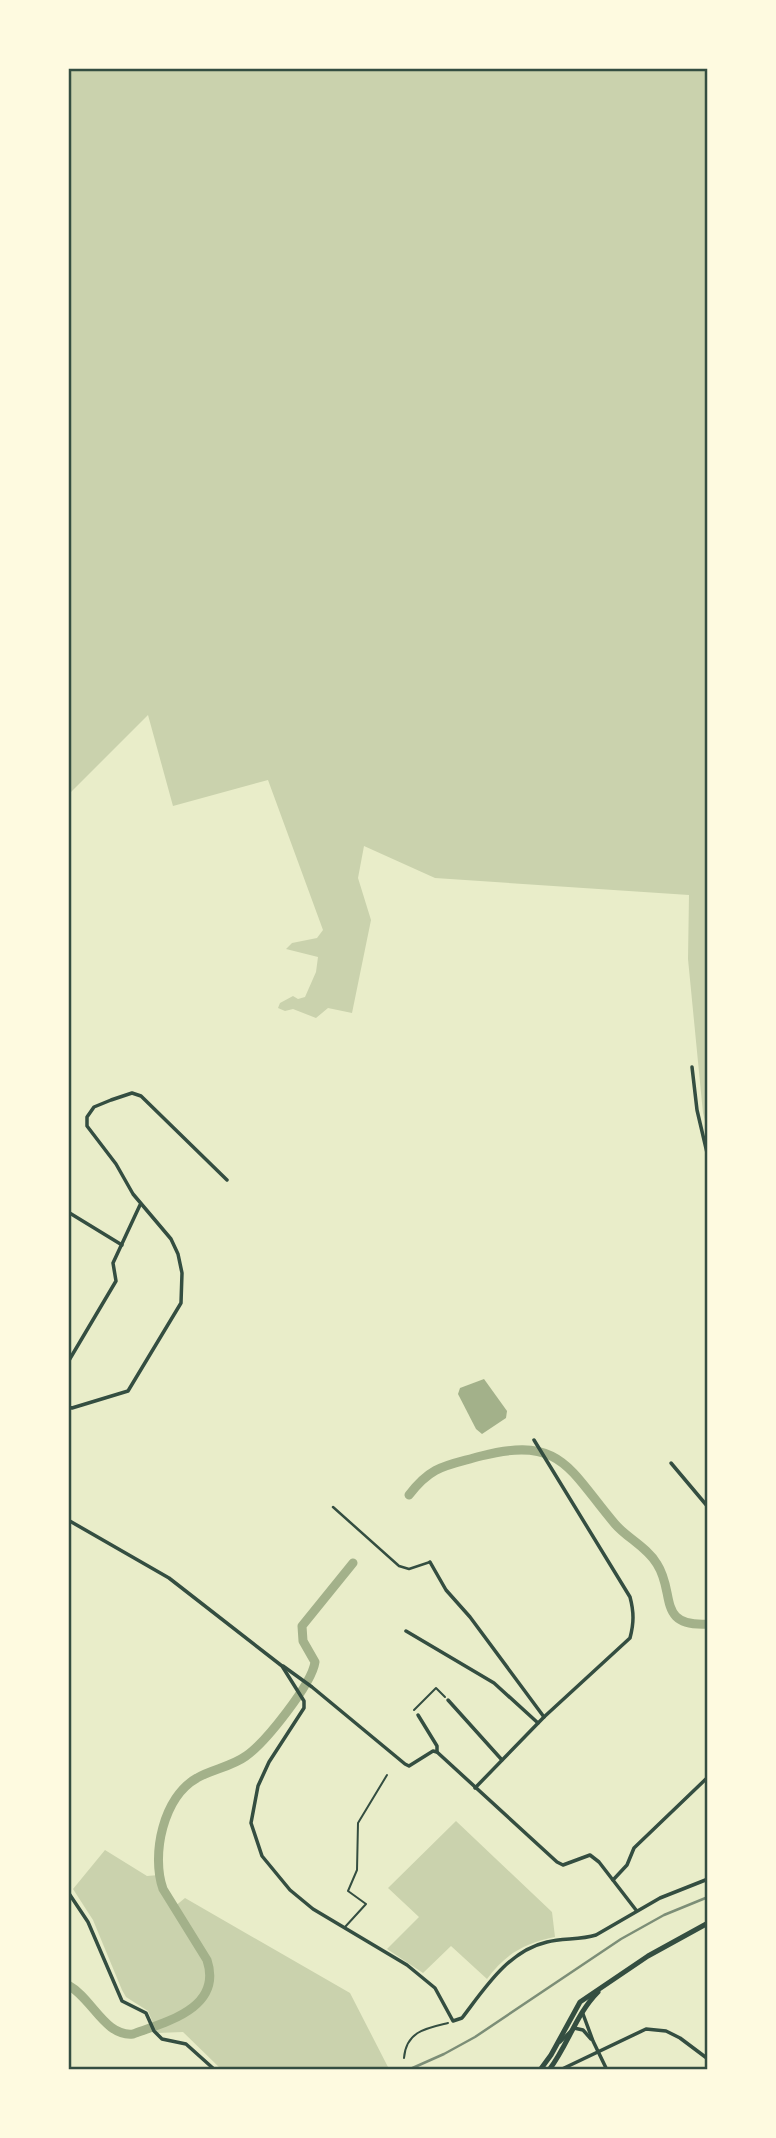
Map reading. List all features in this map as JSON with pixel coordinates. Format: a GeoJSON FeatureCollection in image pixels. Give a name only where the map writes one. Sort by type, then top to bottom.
{"type":"FeatureCollection","features":[{"type":"Feature","properties":{"kind":"main road"},"geometry":{"type":"LineString","coordinates":[[540,2070],[558,2044],[580,2001],[648,1955],[708,1925]]}},
{"type":"Feature","properties":{"kind":"main road"},"geometry":{"type":"LineString","coordinates":[[551,2068],[584,2008],[605,1984]]}},
{"type":"Feature","properties":{"kind":"street"},"geometry":{"type":"LineString","coordinates":[[692,1067],[697,1110],[708,1157]]}},
{"type":"Feature","properties":{"kind":"street"},"geometry":{"type":"LineString","coordinates":[[68,1407],[128,1391],[181,1303],[182,1273],[178,1254],[171,1239],[141,1204],[116,1164],[87,1126],[87,1117],[94,1107],[132,1093],[141,1096],[227,1180]]}},
{"type":"Feature","properties":{"kind":"street"},"geometry":{"type":"LineString","coordinates":[[68,1362],[116,1281],[113,1263],[141,1204]]}},
{"type":"Feature","properties":{"kind":"street"},"geometry":{"type":"LineString","coordinates":[[68,1212],[121,1245]]}},
{"type":"Feature","properties":{"kind":"street"},"geometry":{"type":"LineString","coordinates":[[475,1788],[544,1717],[630,1638],[634,1612],[630,1597],[534,1440]]}},
{"type":"Feature","properties":{"kind":"street"},"geometry":{"type":"LineString","coordinates":[[671,1463],[708,1507]]}},
{"type":"Feature","properties":{"kind":"street"},"geometry":{"type":"LineString","coordinates":[[333,1507],[399,1566],[409,1569],[430,1562],[446,1590],[470,1617],[544,1717]]}},
{"type":"Feature","properties":{"kind":"street"},"geometry":{"type":"LineString","coordinates":[[68,1520],[169,1578],[312,1687],[405,1764],[409,1766],[433,1751],[436,1752],[556,1862],[563,1865],[590,1855],[599,1862],[636,1910]]}},
{"type":"Feature","properties":{"kind":"street"},"geometry":{"type":"LineString","coordinates":[[406,1631],[494,1683],[538,1723]]}},
{"type":"Feature","properties":{"kind":"street"},"geometry":{"type":"LineString","coordinates":[[282,1666],[304,1701],[304,1708],[269,1762],[258,1786],[251,1823],[262,1856],[290,1890],[313,1909],[407,1965],[435,1988],[453,2021],[462,2018],[505,1966],[524,1950],[568,1938],[596,1935],[636,1910],[708,1879]]}},
{"type":"Feature","properties":{"kind":"street"},"geometry":{"type":"LineString","coordinates":[[448,1700],[502,1760]]}},
{"type":"Feature","properties":{"kind":"street"},"geometry":{"type":"LineString","coordinates":[[418,1715],[437,1746],[436,1752]]}},
{"type":"Feature","properties":{"kind":"street"},"geometry":{"type":"LineString","coordinates":[[613,1880],[626,1865],[634,1848],[708,1777]]}},
{"type":"Feature","properties":{"kind":"street"},"geometry":{"type":"LineString","coordinates":[[68,1892],[88,1922],[122,2001],[146,2013],[154,2031],[162,2039],[180,2042],[192,2048],[215,2070]]}},
{"type":"Feature","properties":{"kind":"street"},"geometry":{"type":"LineString","coordinates":[[584,2008],[583,2016],[607,2070]]}},
{"type":"Feature","properties":{"kind":"street"},"geometry":{"type":"LineString","coordinates":[[558,2044],[573,2028],[583,2030],[593,2041]]}},
{"type":"Feature","properties":{"kind":"street"},"geometry":{"type":"LineString","coordinates":[[551,2055],[551,2068],[559,2070],[639,2031],[654,2028],[680,2038],[708,2059]]}},
{"type":"Feature","properties":{"kind":"lane"},"geometry":{"type":"LineString","coordinates":[[344,1928],[366,1904],[348,1891],[357,1870],[358,1823],[387,1775]]}},
{"type":"Feature","properties":{"kind":"path"},"geometry":{"type":"LineString","coordinates":[[418,1715],[413,1710],[436,1688],[448,1700]]}},
{"type":"Feature","properties":{"kind":"path"},"geometry":{"type":"LineString","coordinates":[[404,2058],[407,2045],[417,2032],[453,2021]]}},
{"type":"Feature","properties":{"kind":"shaded area"},"geometry":{"type":"Polygon","coordinates":[[[68,68],[708,68],[708,1134],[703,1113],[688,959],[689,895],[435,878],[364,846],[358,878],[371,920],[352,1013],[328,1008],[316,1018],[293,1009],[285,1011],[278,1008],[280,1003],[293,996],[298,999],[305,997],[316,972],[318,957],[286,949],[292,943],[317,938],[323,930],[268,780],[173,806],[148,715],[68,795],[68,68]]]}},
{"type":"Feature","properties":{"kind":"shaded area"},"geometry":{"type":"Polygon","coordinates":[[[484,1379],[507,1411],[506,1418],[482,1434],[476,1429],[458,1394],[460,1388],[484,1379]]]}},
{"type":"Feature","properties":{"kind":"shaded area"},"geometry":{"type":"Polygon","coordinates":[[[456,1821],[552,1912],[555,1937],[516,1951],[487,1979],[451,1946],[423,1973],[387,1949],[419,1917],[388,1888],[456,1821]]]}},
{"type":"Feature","properties":{"kind":"shaded area"},"geometry":{"type":"Polygon","coordinates":[[[105,1850],[147,1876],[159,1875],[163,1889],[174,1907],[185,1898],[350,1993],[388,2067],[379,2070],[222,2070],[183,2032],[157,2033],[148,2011],[126,1997],[93,1920],[73,1889],[105,1850]]]}},
{"type":"Feature","properties":{"kind":"waterway"},"geometry":{"type":"LineString","coordinates":[[409,1495],[425,1478],[449,1465],[508,1451],[530,1450],[547,1454],[574,1473],[615,1524],[653,1558],[663,1575],[674,1614],[681,1620],[708,1624]]}},
{"type":"Feature","properties":{"kind":"waterway"},"geometry":{"type":"LineString","coordinates":[[68,1985],[77,1991],[106,2023],[123,2033],[133,2034],[175,2018],[199,2001],[207,1990],[210,1976],[207,1960],[163,1889],[158,1860],[168,1813],[185,1787],[197,1778],[246,1756],[286,1712],[306,1684],[315,1662],[303,1641],[302,1626],[353,1563]]}},
{"type":"Feature","properties":{"kind":"railway"},"geometry":{"type":"LineString","coordinates":[[408,2070],[475,2037],[621,1939],[664,1915],[708,1897]]}}]}
